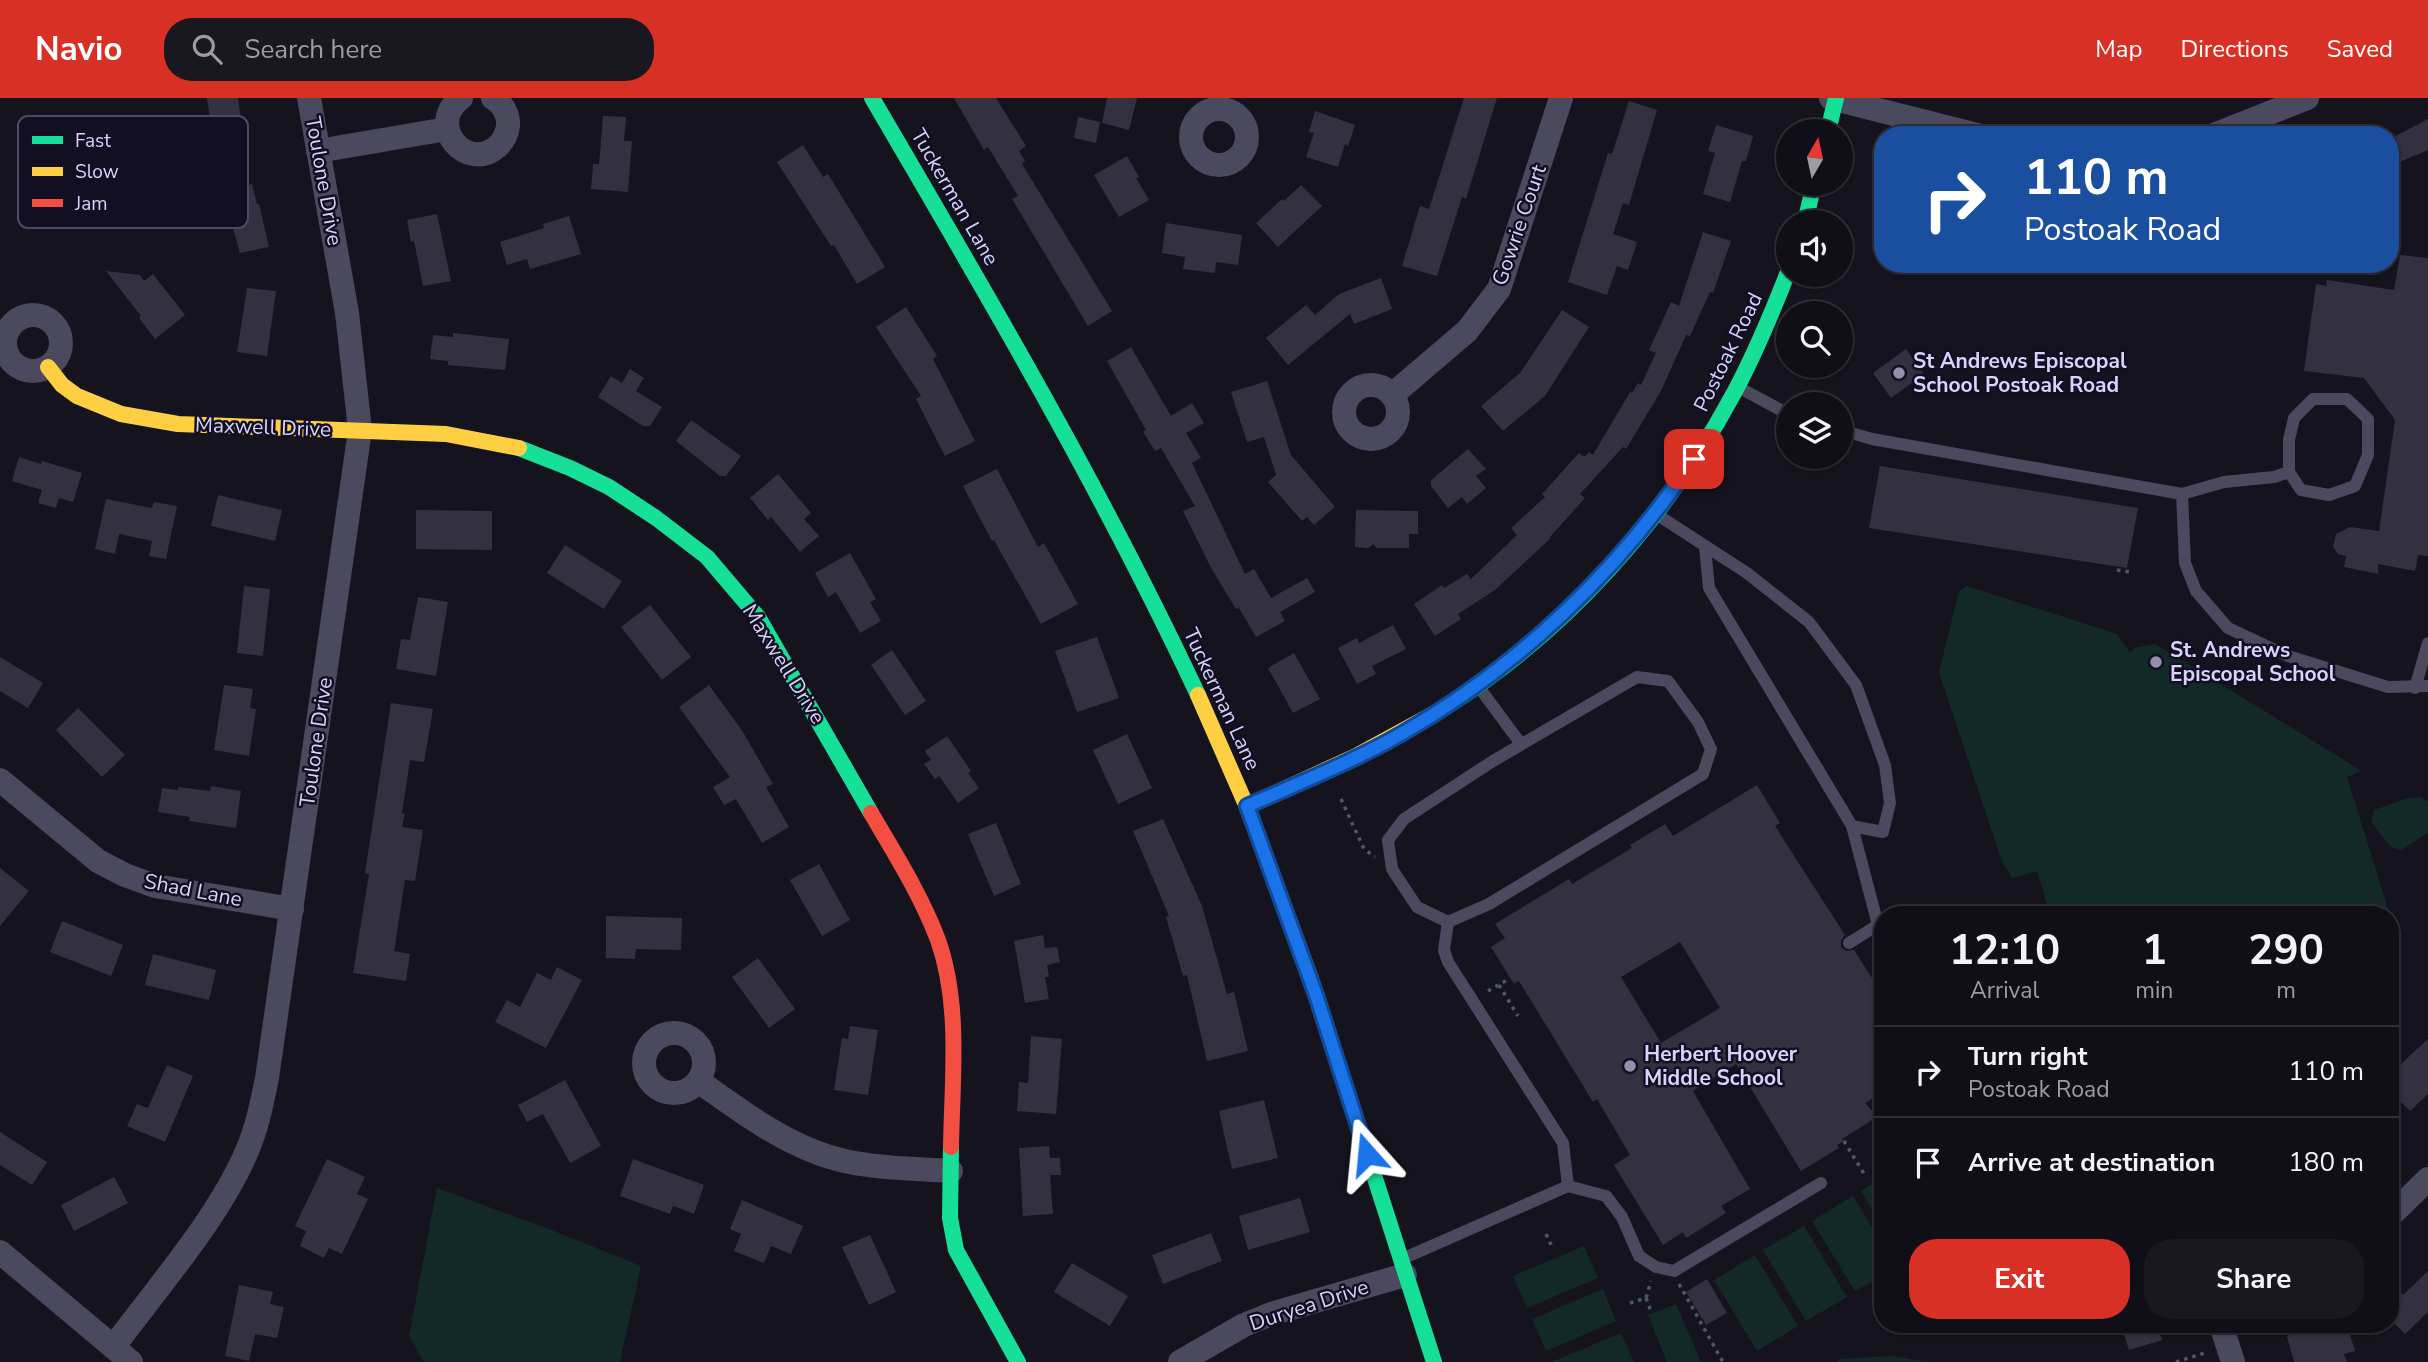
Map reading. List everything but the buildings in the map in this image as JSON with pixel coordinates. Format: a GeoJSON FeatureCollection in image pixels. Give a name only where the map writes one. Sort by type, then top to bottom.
{"type":"FeatureCollection","features":[{"type":"Feature","properties":{"kind":"street","name":"Toulone Drive"},"geometry":{"type":"LineString","coordinates":[[122,1354],[208,1219],[247,1151],[260,1116],[267,1078],[360,430],[347,313],[309,98]]}},
{"type":"Feature","properties":{"kind":"street"},"geometry":{"type":"LineString","coordinates":[[461,98],[450,111],[447,129],[451,138],[464,151],[474,154],[492,150],[505,136],[508,127],[504,109],[493,98]]}},
{"type":"Feature","properties":{"kind":"street","name":"Tuckerman Lane"},"geometry":{"type":"LineString","coordinates":[[872,98],[1075,449],[1161,616],[1247,806],[1316,995],[1434,1362]]}},
{"type":"Feature","properties":{"kind":"street","name":"Gowrie Court"},"geometry":{"type":"LineString","coordinates":[[1392,395],[1467,331],[1499,289],[1561,98]]}},
{"type":"Feature","properties":{"kind":"street"},"geometry":{"type":"LineString","coordinates":[[1830,119],[1834,98],[1942,126]]}},
{"type":"Feature","properties":{"kind":"street"},"geometry":{"type":"LineString","coordinates":[[2237,126],[2307,98]]}},
{"type":"Feature","properties":{"kind":"street"},"geometry":{"type":"LineString","coordinates":[[318,151],[447,129]]}},
{"type":"Feature","properties":{"kind":"street","name":"Postoak Road"},"geometry":{"type":"LineString","coordinates":[[1247,806],[1401,734],[1478,685],[1530,645],[1577,601],[1656,514],[1705,443],[1738,387],[1782,287]]}},
{"type":"Feature","properties":{"kind":"street","name":"Maxwell Drive"},"geometry":{"type":"LineString","coordinates":[[48,367],[62,384],[77,396],[121,414],[178,424],[446,434],[518,449],[570,468],[609,487],[707,557],[758,617],[902,863],[922,901],[939,943],[950,992],[950,1219],[956,1250],[1018,1362]]}},
{"type":"Feature","properties":{"kind":"street","name":"Shad Lane"},"geometry":{"type":"LineString","coordinates":[[0,780],[98,861],[125,875],[155,886],[292,909]]}},
{"type":"Feature","properties":{"kind":"street"},"geometry":{"type":"LineString","coordinates":[[698,1081],[765,1126],[819,1154],[887,1167],[951,1171]]}},
{"type":"Feature","properties":{"kind":"street"},"geometry":{"type":"LineString","coordinates":[[2399,1207],[2428,1179]]}},
{"type":"Feature","properties":{"kind":"street"},"geometry":{"type":"LineString","coordinates":[[0,1252],[122,1354]]}},
{"type":"Feature","properties":{"kind":"street","name":"Duryea Drive"},"geometry":{"type":"LineString","coordinates":[[1181,1362],[1244,1325],[1402,1267]]}},
{"type":"Feature","properties":{"kind":"lane"},"geometry":{"type":"LineString","coordinates":[[1738,387],[1776,408]]}},
{"type":"Feature","properties":{"kind":"lane"},"geometry":{"type":"LineString","coordinates":[[2347,399],[2368,419],[2368,455],[2354,486],[2329,495],[2301,490],[2289,472],[2289,439],[2294,418],[2313,400],[2347,399]]}},
{"type":"Feature","properties":{"kind":"lane"},"geometry":{"type":"LineString","coordinates":[[1853,433],[2182,494],[2224,482],[2274,477],[2289,472]]}},
{"type":"Feature","properties":{"kind":"lane"},"geometry":{"type":"LineString","coordinates":[[2182,494],[2185,563],[2196,591],[2228,628],[2288,656],[2388,687],[2422,687],[2428,643]]}},
{"type":"Feature","properties":{"kind":"lane"},"geometry":{"type":"LineString","coordinates":[[1656,514],[1747,573],[1809,622],[1856,685],[1885,765],[1890,803],[1883,832],[1852,826]]}},
{"type":"Feature","properties":{"kind":"lane"},"geometry":{"type":"LineString","coordinates":[[1705,547],[1710,588],[1852,826],[1874,910]]}},
{"type":"Feature","properties":{"kind":"lane"},"geometry":{"type":"LineString","coordinates":[[1637,677],[1668,681],[1698,722],[1711,750],[1703,774],[1489,904],[1448,922],[1417,906],[1392,869],[1388,840],[1404,819],[1521,744],[1637,677]]}},
{"type":"Feature","properties":{"kind":"lane"},"geometry":{"type":"LineString","coordinates":[[1478,685],[1521,744]]}},
{"type":"Feature","properties":{"kind":"lane"},"geometry":{"type":"LineString","coordinates":[[1448,922],[1444,950],[1448,962],[1563,1143],[1567,1186]]}},
{"type":"Feature","properties":{"kind":"lane"},"geometry":{"type":"LineString","coordinates":[[1849,943],[1874,927]]}},
{"type":"Feature","properties":{"kind":"lane"},"geometry":{"type":"LineString","coordinates":[[1402,1267],[1567,1186],[1606,1196],[1622,1217],[1639,1256],[1656,1267],[1674,1271],[1821,1183]]}},
{"type":"Feature","properties":{"kind":"path"},"geometry":{"type":"LineString","coordinates":[[2117,570],[2130,572]]}},
{"type":"Feature","properties":{"kind":"path"},"geometry":{"type":"LineString","coordinates":[[1341,800],[1364,849],[1392,869]]}},
{"type":"Feature","properties":{"kind":"path"},"geometry":{"type":"LineString","coordinates":[[1472,1000],[1507,980]]}},
{"type":"Feature","properties":{"kind":"path"},"geometry":{"type":"LineString","coordinates":[[1499,985],[1518,1016]]}},
{"type":"Feature","properties":{"kind":"path"},"geometry":{"type":"LineString","coordinates":[[1844,1142],[1866,1177]]}},
{"type":"Feature","properties":{"kind":"path"},"geometry":{"type":"LineString","coordinates":[[1546,1234],[1553,1249]]}},
{"type":"Feature","properties":{"kind":"path"},"geometry":{"type":"LineString","coordinates":[[1652,1279],[1646,1298],[1652,1314]]}},
{"type":"Feature","properties":{"kind":"path"},"geometry":{"type":"LineString","coordinates":[[1680,1286],[1723,1362]]}},
{"type":"Feature","properties":{"kind":"path"},"geometry":{"type":"LineString","coordinates":[[1630,1303],[1646,1298]]}},
{"type":"Feature","properties":{"kind":"path"},"geometry":{"type":"LineString","coordinates":[[2176,1362],[2228,1344]]}},
{"type":"Feature","properties":{"kind":"green space"},"geometry":{"type":"Polygon","coordinates":[[[1967,586],[2117,634],[2130,653],[2134,648],[2155,644],[2362,771],[2347,777],[2387,906],[2047,906],[2037,871],[2012,878],[2002,861],[1939,672],[1959,591],[1967,586]]]}},
{"type":"Feature","properties":{"kind":"green space"},"geometry":{"type":"Polygon","coordinates":[[[2421,797],[2428,802],[2428,833],[2401,850],[2391,847],[2371,822],[2374,810],[2408,798],[2421,797]]]}},
{"type":"Feature","properties":{"kind":"green space"},"geometry":{"type":"Polygon","coordinates":[[[1874,1183],[1874,1213],[1861,1191],[1874,1183]]]}},
{"type":"Feature","properties":{"kind":"green space"},"geometry":{"type":"Polygon","coordinates":[[[437,1188],[641,1266],[620,1362],[424,1362],[409,1336],[437,1188]]]}},
{"type":"Feature","properties":{"kind":"green space"},"geometry":{"type":"Polygon","coordinates":[[[1853,1196],[1874,1231],[1874,1280],[1855,1291],[1812,1221],[1853,1196]]]}},
{"type":"Feature","properties":{"kind":"green space"},"geometry":{"type":"Polygon","coordinates":[[[1804,1226],[1847,1297],[1806,1321],[1763,1250],[1804,1226]]]}},
{"type":"Feature","properties":{"kind":"green space"},"geometry":{"type":"Polygon","coordinates":[[[1584,1246],[1598,1278],[1527,1308],[1513,1276],[1584,1246]]]}},
{"type":"Feature","properties":{"kind":"green space"},"geometry":{"type":"Polygon","coordinates":[[[1755,1255],[1798,1326],[1757,1351],[1714,1280],[1755,1255]]]}},
{"type":"Feature","properties":{"kind":"green space"},"geometry":{"type":"Polygon","coordinates":[[[1603,1289],[1616,1321],[1546,1351],[1532,1319],[1603,1289]]]}},
{"type":"Feature","properties":{"kind":"green space"},"geometry":{"type":"Polygon","coordinates":[[[1676,1304],[1701,1362],[1667,1362],[1648,1315],[1676,1304]]]}},
{"type":"Feature","properties":{"kind":"green space"},"geometry":{"type":"Polygon","coordinates":[[[1621,1333],[1634,1362],[1552,1362],[1621,1333]]]}},
{"type":"Feature","properties":{"kind":"green space"},"geometry":{"type":"Polygon","coordinates":[[[1892,1356],[1928,1362],[1836,1362],[1841,1359],[1892,1356]]]}},
{"type":"Feature","properties":{"kind":"traffic: fast"},"geometry":{"type":"LineString","coordinates":[[872,98],[1083,468],[1198,695]]}},
{"type":"Feature","properties":{"kind":"traffic: fast"},"geometry":{"type":"LineString","coordinates":[[1831,119],[1836,98]]}},
{"type":"Feature","properties":{"kind":"traffic: fast"},"geometry":{"type":"LineString","coordinates":[[1808,210],[1811,196]]}},
{"type":"Feature","properties":{"kind":"traffic: fast"},"geometry":{"type":"LineString","coordinates":[[1446,707],[1532,644],[1610,569],[1645,528],[1707,439],[1734,393],[1782,287]]}},
{"type":"Feature","properties":{"kind":"traffic: fast"},"geometry":{"type":"LineString","coordinates":[[519,448],[609,487],[707,557],[758,617],[871,813]]}},
{"type":"Feature","properties":{"kind":"traffic: fast"},"geometry":{"type":"LineString","coordinates":[[1311,979],[1434,1362]]}},
{"type":"Feature","properties":{"kind":"traffic: fast"},"geometry":{"type":"LineString","coordinates":[[951,1147],[950,1218],[956,1250],[1018,1362]]}},
{"type":"Feature","properties":{"kind":"traffic: slow"},"geometry":{"type":"LineString","coordinates":[[48,367],[62,385],[77,396],[121,414],[178,424],[446,434],[519,448]]}},
{"type":"Feature","properties":{"kind":"traffic: slow"},"geometry":{"type":"LineString","coordinates":[[1198,695],[1247,807],[1311,979]]}},
{"type":"Feature","properties":{"kind":"traffic: slow"},"geometry":{"type":"LineString","coordinates":[[1247,806],[1356,756],[1446,707]]}},
{"type":"Feature","properties":{"kind":"traffic: jam"},"geometry":{"type":"LineString","coordinates":[[871,813],[924,907],[945,965],[950,990],[954,1043],[951,1147]]}},
{"type":"Feature","properties":{"kind":"place","name":"St Andrews Episcopal School Postoak Road"},"geometry":{"type":"Point","coordinates":[1899,373]}},
{"type":"Feature","properties":{"kind":"place","name":"St. Andrews Episcopal School"},"geometry":{"type":"Point","coordinates":[2156,662]}},
{"type":"Feature","properties":{"kind":"place","name":"Herbert Hoover Middle School"},"geometry":{"type":"Point","coordinates":[1630,1066]}},
{"type":"Feature","properties":{"kind":"route"},"geometry":{"type":"LineString","coordinates":[[1367,1154],[1316,995],[1247,806],[1401,734],[1460,698],[1530,645],[1577,601],[1633,542],[1694,459]]}}]}
